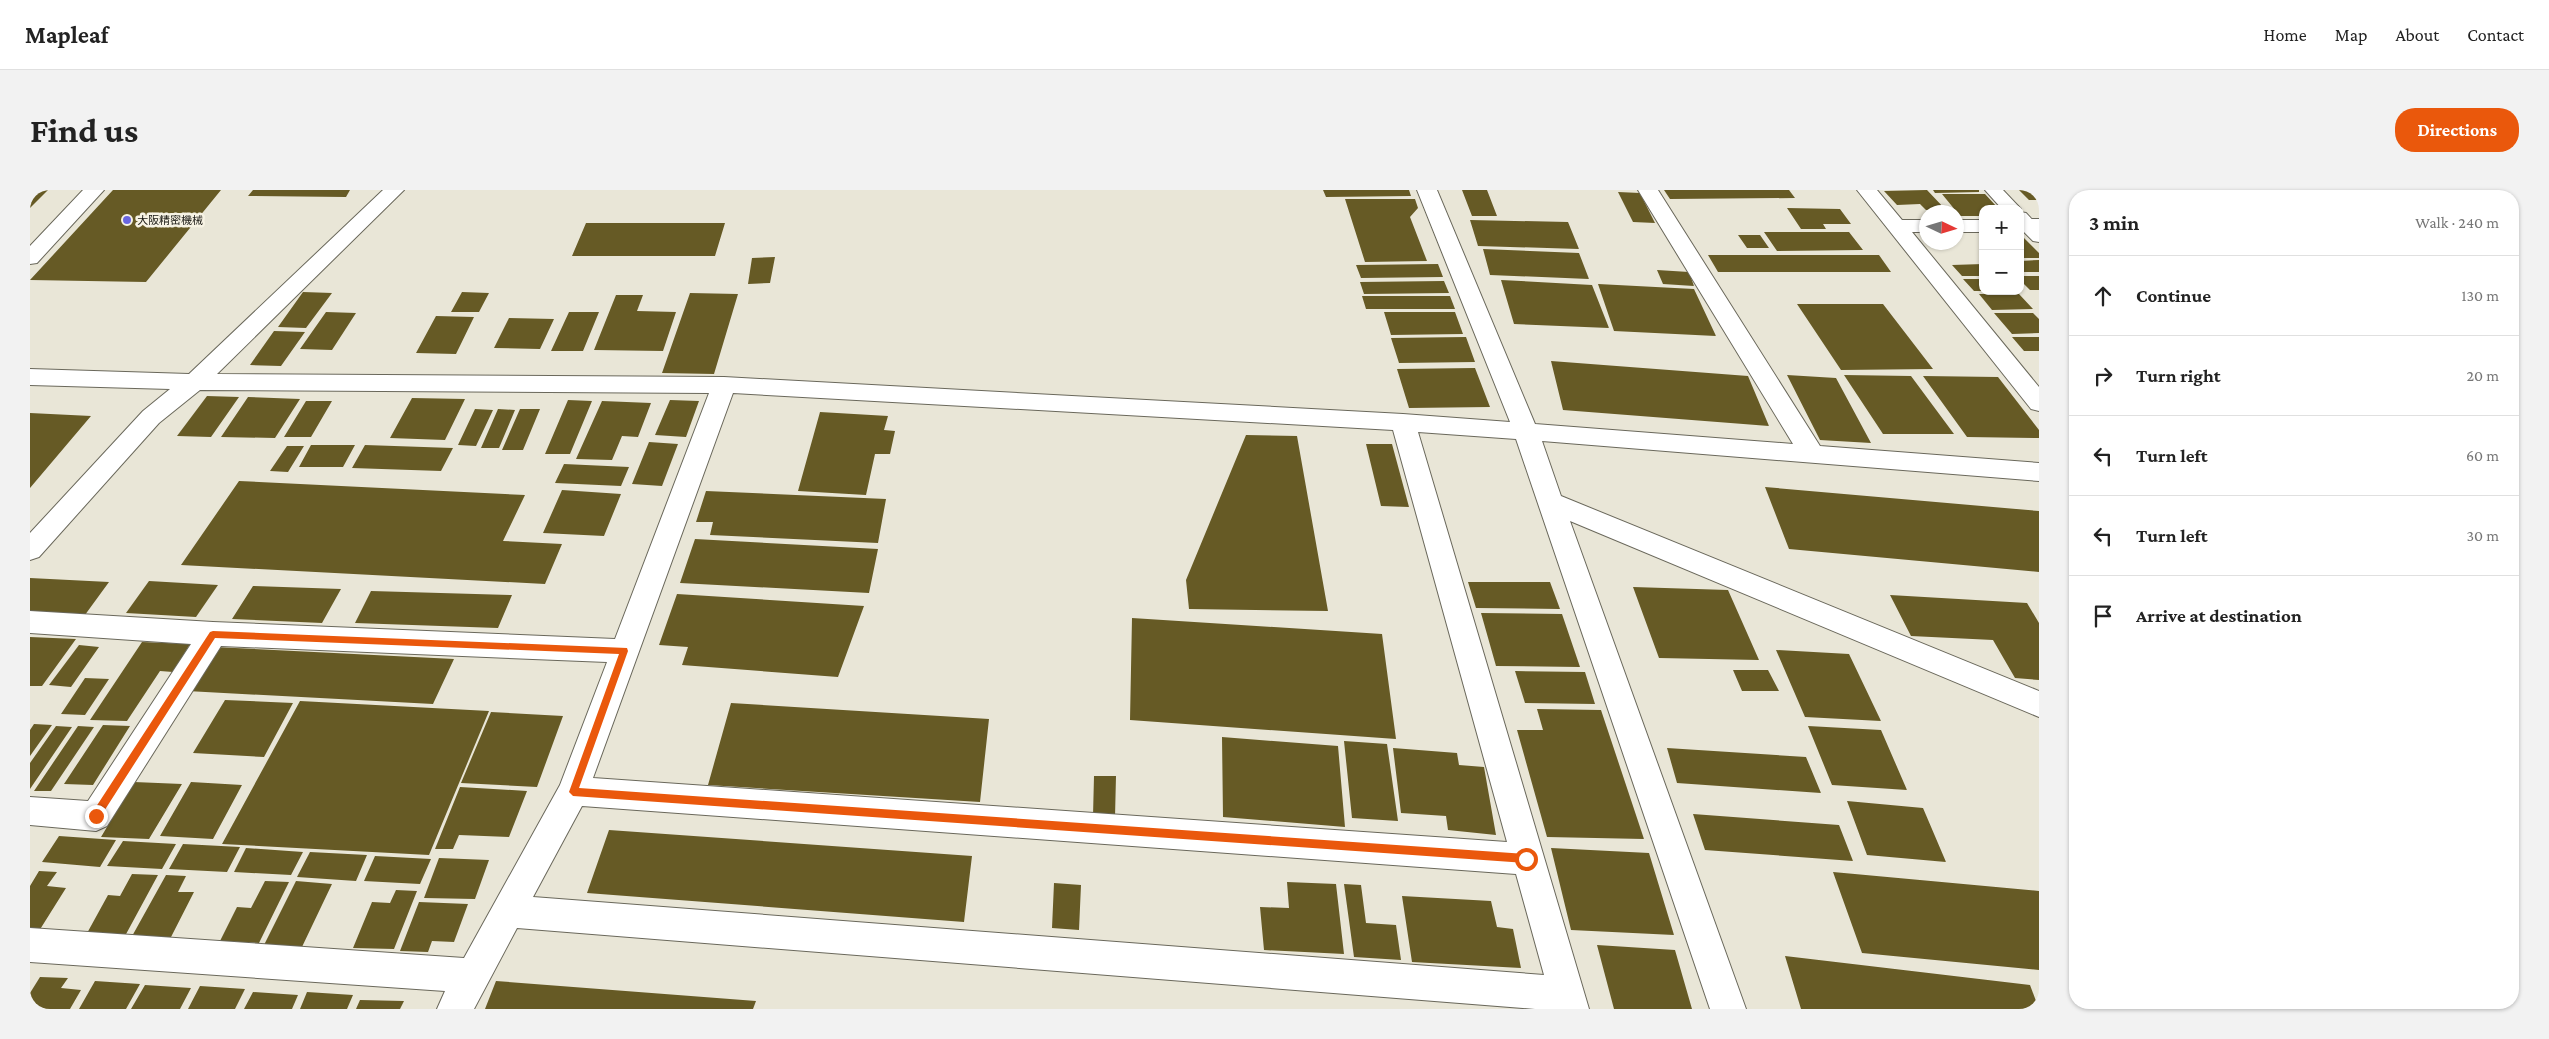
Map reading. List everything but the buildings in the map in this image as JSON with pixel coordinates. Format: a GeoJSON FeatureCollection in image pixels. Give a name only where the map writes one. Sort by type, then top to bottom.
{"type":"FeatureCollection","features":[{"type":"Feature","properties":{"kind":"street"},"geometry":{"type":"LineString","coordinates":[[30,258],[94,190]]}},
{"type":"Feature","properties":{"kind":"street"},"geometry":{"type":"LineString","coordinates":[[30,550],[151,417],[195,382],[394,190]]}},
{"type":"Feature","properties":{"kind":"street"},"geometry":{"type":"LineString","coordinates":[[1428,190],[1526,432],[1728,1009]]}},
{"type":"Feature","properties":{"kind":"street"},"geometry":{"type":"LineString","coordinates":[[1648,190],[1812,454]]}},
{"type":"Feature","properties":{"kind":"street"},"geometry":{"type":"LineString","coordinates":[[1867,190],[2039,403]]}},
{"type":"Feature","properties":{"kind":"street"},"geometry":{"type":"LineString","coordinates":[[1897,226],[1919,226]]}},
{"type":"Feature","properties":{"kind":"street"},"geometry":{"type":"LineString","coordinates":[[1964,226],[1979,226]]}},
{"type":"Feature","properties":{"kind":"street"},"geometry":{"type":"LineString","coordinates":[[30,377],[195,382],[724,384],[1403,422],[2039,472]]}},
{"type":"Feature","properties":{"kind":"street"},"geometry":{"type":"LineString","coordinates":[[455,1009],[573,792],[724,384]]}},
{"type":"Feature","properties":{"kind":"street"},"geometry":{"type":"LineString","coordinates":[[508,911],[1568,1001],[1403,422]]}},
{"type":"Feature","properties":{"kind":"street"},"geometry":{"type":"LineString","coordinates":[[1550,502],[2039,704]]}},
{"type":"Feature","properties":{"kind":"street"},"geometry":{"type":"LineString","coordinates":[[30,622],[213,634],[624,651]]}},
{"type":"Feature","properties":{"kind":"street"},"geometry":{"type":"LineString","coordinates":[[30,811],[96,816],[213,634]]}},
{"type":"Feature","properties":{"kind":"street"},"geometry":{"type":"LineString","coordinates":[[573,792],[1526,859]]}},
{"type":"Feature","properties":{"kind":"street"},"geometry":{"type":"LineString","coordinates":[[30,945],[474,976]]}},
{"type":"Feature","properties":{"kind":"lane"},"geometry":{"type":"LineString","coordinates":[[1994,190],[2008,205]]}},
{"type":"Feature","properties":{"kind":"place","name":"大阪精密機械"},"geometry":{"type":"Point","coordinates":[127,220]}},
{"type":"Feature","properties":{"kind":"route"},"geometry":{"type":"LineString","coordinates":[[96,816],[213,634],[624,651],[573,792],[1526,859]]}}]}
